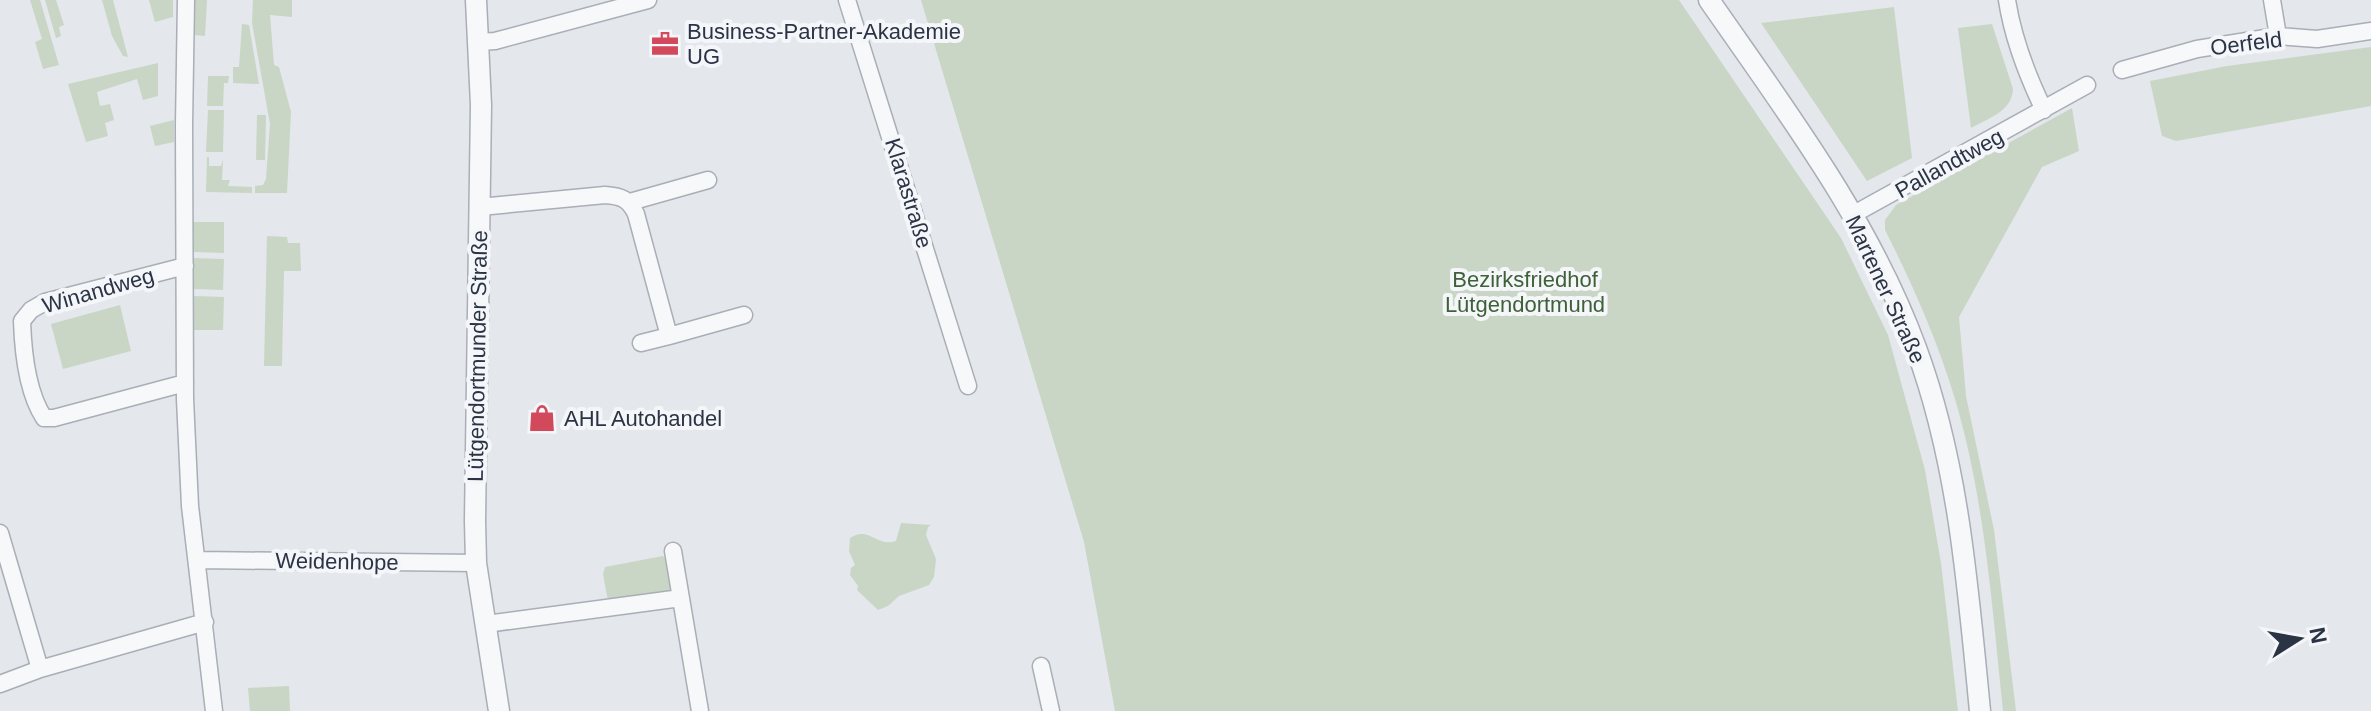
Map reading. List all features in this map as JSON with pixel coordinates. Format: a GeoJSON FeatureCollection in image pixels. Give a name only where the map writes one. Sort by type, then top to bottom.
{"type":"FeatureCollection","features":[{"type":"Feature","properties":{"kind":"street","name":"Winandweg"},"geometry":{"type":"LineString","coordinates":[[186,0],[185,383],[190,506],[214,711]]}},
{"type":"Feature","properties":{"kind":"street","name":"Lütgendortmunder Straße"},"geometry":{"type":"LineString","coordinates":[[476,0],[480,207],[476,563],[499,711]]}},
{"type":"Feature","properties":{"kind":"street"},"geometry":{"type":"LineString","coordinates":[[479,42],[495,41],[648,0]]}},
{"type":"Feature","properties":{"kind":"street","name":"Klarastraße"},"geometry":{"type":"LineString","coordinates":[[847,0],[968,386]]}},
{"type":"Feature","properties":{"kind":"street","name":"Martener Straße"},"geometry":{"type":"LineString","coordinates":[[1709,0],[1854,214],[1917,349],[1934,402],[1953,486],[1980,711]]}},
{"type":"Feature","properties":{"kind":"street"},"geometry":{"type":"LineString","coordinates":[[2007,0],[2010,21],[2027,73],[2044,110]]}},
{"type":"Feature","properties":{"kind":"street"},"geometry":{"type":"LineString","coordinates":[[2272,0],[2278,36]]}},
{"type":"Feature","properties":{"kind":"street","name":"Oerfeld"},"geometry":{"type":"LineString","coordinates":[[2122,70],[2197,49],[2278,36],[2317,39],[2371,31]]}},
{"type":"Feature","properties":{"kind":"street","name":"Pallandtweg"},"geometry":{"type":"LineString","coordinates":[[1854,214],[2087,85]]}},
{"type":"Feature","properties":{"kind":"street"},"geometry":{"type":"LineString","coordinates":[[630,202],[708,180]]}},
{"type":"Feature","properties":{"kind":"street"},"geometry":{"type":"LineString","coordinates":[[480,207],[605,195],[619,196],[630,202],[636,214],[669,336]]}},
{"type":"Feature","properties":{"kind":"street","name":"Winandweg"},"geometry":{"type":"LineString","coordinates":[[185,266],[45,302],[31,310],[22,321],[23,349],[38,409],[44,418],[54,418],[185,383]]}},
{"type":"Feature","properties":{"kind":"street"},"geometry":{"type":"LineString","coordinates":[[641,343],[744,315]]}},
{"type":"Feature","properties":{"kind":"street"},"geometry":{"type":"LineString","coordinates":[[0,533],[40,669]]}},
{"type":"Feature","properties":{"kind":"street"},"geometry":{"type":"LineString","coordinates":[[673,551],[700,711]]}},
{"type":"Feature","properties":{"kind":"street","name":"Weidenhope"},"geometry":{"type":"LineString","coordinates":[[197,560],[476,563]]}},
{"type":"Feature","properties":{"kind":"street"},"geometry":{"type":"LineString","coordinates":[[486,624],[681,598]]}},
{"type":"Feature","properties":{"kind":"street"},"geometry":{"type":"LineString","coordinates":[[0,684],[40,669],[205,622]]}},
{"type":"Feature","properties":{"kind":"street"},"geometry":{"type":"LineString","coordinates":[[1041,666],[1051,711]]}},
{"type":"Feature","properties":{"kind":"green space"},"geometry":{"type":"Polygon","coordinates":[[[30,0],[40,0],[59,65],[43,69],[35,42],[42,39],[30,0]]]}},
{"type":"Feature","properties":{"kind":"green space"},"geometry":{"type":"Polygon","coordinates":[[[45,0],[56,0],[64,25],[59,27],[61,36],[56,38],[45,0]]]}},
{"type":"Feature","properties":{"kind":"green space"},"geometry":{"type":"Polygon","coordinates":[[[102,0],[113,0],[128,57],[123,56],[112,36],[102,0]]]}},
{"type":"Feature","properties":{"kind":"green space"},"geometry":{"type":"Polygon","coordinates":[[[149,0],[173,0],[173,17],[155,22],[149,0]]]}},
{"type":"Feature","properties":{"kind":"green space"},"geometry":{"type":"Polygon","coordinates":[[[195,0],[207,0],[205,36],[194,35],[195,0]]]}},
{"type":"Feature","properties":{"kind":"green space"},"geometry":{"type":"Polygon","coordinates":[[[253,0],[292,0],[292,17],[270,15],[274,65],[279,67],[291,112],[287,193],[255,193],[255,186],[263,185],[266,179],[270,124],[252,23],[253,0]]]}},
{"type":"Feature","properties":{"kind":"green space","name":"Bezirksfriedhof Lütgendortmund"},"geometry":{"type":"Polygon","coordinates":[[[921,0],[1679,0],[1841,238],[1888,335],[1925,470],[1941,563],[1958,711],[1115,711],[1084,542],[921,0]]]}},
{"type":"Feature","properties":{"kind":"green space"},"geometry":{"type":"Polygon","coordinates":[[[1894,7],[1912,158],[1867,181],[1761,23],[1894,7]]]}},
{"type":"Feature","properties":{"kind":"green space"},"geometry":{"type":"Polygon","coordinates":[[[242,24],[249,25],[259,84],[233,83],[233,67],[239,67],[242,24]]]}},
{"type":"Feature","properties":{"kind":"green space"},"geometry":{"type":"Polygon","coordinates":[[[1992,24],[2013,89],[2012,97],[2004,109],[1971,128],[1958,28],[1992,24]]]}},
{"type":"Feature","properties":{"kind":"green space"},"geometry":{"type":"Polygon","coordinates":[[[2371,47],[2371,106],[2176,141],[2162,136],[2150,81],[2227,66],[2371,47]]]}},
{"type":"Feature","properties":{"kind":"green space"},"geometry":{"type":"Polygon","coordinates":[[[158,63],[158,96],[143,100],[137,79],[97,92],[100,106],[110,104],[114,120],[105,123],[108,136],[86,142],[68,84],[158,63]]]}},
{"type":"Feature","properties":{"kind":"green space"},"geometry":{"type":"Polygon","coordinates":[[[208,76],[229,76],[228,83],[224,83],[223,106],[207,106],[208,76]]]}},
{"type":"Feature","properties":{"kind":"green space"},"geometry":{"type":"Polygon","coordinates":[[[2072,108],[2079,151],[2042,167],[1959,317],[1966,396],[1994,530],[2016,711],[2003,711],[1986,554],[1965,437],[1940,355],[1915,292],[1885,230],[1885,220],[1896,205],[2072,108]]]}},
{"type":"Feature","properties":{"kind":"green space"},"geometry":{"type":"Polygon","coordinates":[[[208,110],[224,110],[223,152],[206,152],[208,110]]]}},
{"type":"Feature","properties":{"kind":"green space"},"geometry":{"type":"Polygon","coordinates":[[[257,115],[266,115],[265,160],[256,160],[257,115]]]}},
{"type":"Feature","properties":{"kind":"green space"},"geometry":{"type":"Polygon","coordinates":[[[174,120],[174,142],[155,146],[150,126],[174,120]]]}},
{"type":"Feature","properties":{"kind":"green space"},"geometry":{"type":"Polygon","coordinates":[[[207,157],[209,166],[221,166],[223,159],[222,180],[230,180],[228,186],[252,187],[252,193],[206,192],[207,157]]]}},
{"type":"Feature","properties":{"kind":"green space"},"geometry":{"type":"Polygon","coordinates":[[[192,222],[224,222],[224,253],[193,252],[192,222]]]}},
{"type":"Feature","properties":{"kind":"green space"},"geometry":{"type":"Polygon","coordinates":[[[267,236],[287,237],[288,243],[300,243],[301,271],[284,271],[282,366],[264,366],[267,236]]]}},
{"type":"Feature","properties":{"kind":"green space"},"geometry":{"type":"Polygon","coordinates":[[[193,258],[224,259],[223,290],[194,289],[193,258]]]}},
{"type":"Feature","properties":{"kind":"green space"},"geometry":{"type":"Polygon","coordinates":[[[194,296],[224,297],[223,330],[194,330],[194,296]]]}},
{"type":"Feature","properties":{"kind":"green space"},"geometry":{"type":"Polygon","coordinates":[[[120,305],[131,351],[63,369],[51,324],[120,305]]]}},
{"type":"Feature","properties":{"kind":"green space"},"geometry":{"type":"Polygon","coordinates":[[[901,523],[931,525],[926,535],[936,559],[934,577],[929,585],[899,596],[878,610],[857,590],[858,586],[850,575],[855,565],[849,551],[850,538],[863,534],[883,542],[896,541],[901,523]]]}},
{"type":"Feature","properties":{"kind":"green space"},"geometry":{"type":"Polygon","coordinates":[[[663,556],[667,561],[670,591],[608,601],[603,574],[605,567],[663,556]]]}},
{"type":"Feature","properties":{"kind":"green space"},"geometry":{"type":"Polygon","coordinates":[[[289,686],[290,711],[250,711],[248,688],[289,686]]]}},
{"type":"Feature","properties":{"kind":"place","name":"Business-Partner-Akademie UG"},"geometry":{"type":"Point","coordinates":[665,44]}},
{"type":"Feature","properties":{"kind":"place","name":"AHL Autohandel"},"geometry":{"type":"Point","coordinates":[542,418]}}]}
